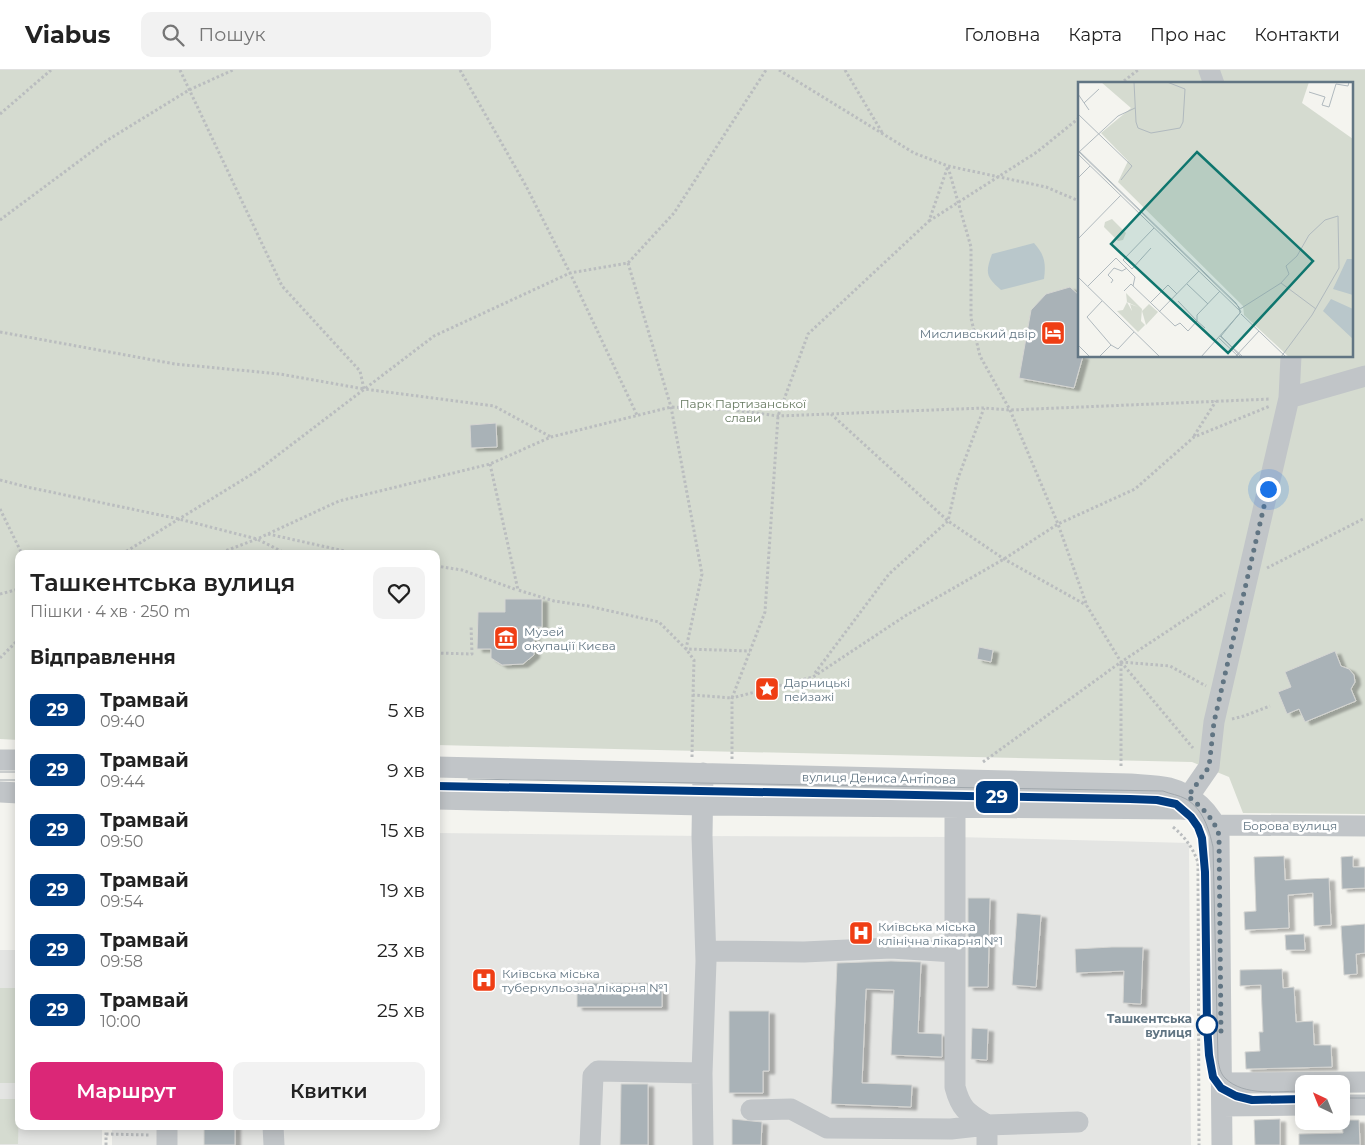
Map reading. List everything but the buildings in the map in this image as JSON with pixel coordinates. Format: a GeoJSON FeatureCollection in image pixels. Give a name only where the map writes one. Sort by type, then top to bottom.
{"type":"FeatureCollection","features":[{"type":"Feature","properties":{"kind":"street"},"geometry":{"type":"LineString","coordinates":[[1209,70],[1213,82]]}},
{"type":"Feature","properties":{"kind":"street"},"geometry":{"type":"LineString","coordinates":[[1188,796],[1209,767],[1214,722],[1220,694],[1289,398],[1291,358]]}},
{"type":"Feature","properties":{"kind":"street"},"geometry":{"type":"LineString","coordinates":[[1289,398],[1365,376]]}},
{"type":"Feature","properties":{"kind":"street"},"geometry":{"type":"LineString","coordinates":[[0,760],[15,760]]}},
{"type":"Feature","properties":{"kind":"street","name":"вулиця Дениса Антіпова"},"geometry":{"type":"LineString","coordinates":[[440,766],[698,766],[1130,784],[1169,788],[1188,796],[1211,818]]}},
{"type":"Feature","properties":{"kind":"street"},"geometry":{"type":"LineString","coordinates":[[698,766],[703,805],[706,951],[702,1073],[703,1145]]}},
{"type":"Feature","properties":{"kind":"street"},"geometry":{"type":"LineString","coordinates":[[0,792],[15,793]]}},
{"type":"Feature","properties":{"kind":"street"},"geometry":{"type":"LineString","coordinates":[[440,799],[703,805],[1182,809],[1211,818],[1219,835],[1222,1145]]}},
{"type":"Feature","properties":{"kind":"street"},"geometry":{"type":"LineString","coordinates":[[955,808],[955,1087],[959,1102],[987,1135]]}},
{"type":"Feature","properties":{"kind":"street","name":"Борова вулиця"},"geometry":{"type":"LineString","coordinates":[[1211,818],[1365,826]]}},
{"type":"Feature","properties":{"kind":"street"},"geometry":{"type":"LineString","coordinates":[[706,951],[804,952],[891,948],[955,952]]}},
{"type":"Feature","properties":{"kind":"street"},"geometry":{"type":"LineString","coordinates":[[590,1145],[593,1076],[598,1071],[702,1073]]}},
{"type":"Feature","properties":{"kind":"street"},"geometry":{"type":"LineString","coordinates":[[1221,1083],[1365,1082]]}},
{"type":"Feature","properties":{"kind":"street"},"geometry":{"type":"LineString","coordinates":[[1350,1105],[1365,1105]]}},
{"type":"Feature","properties":{"kind":"street"},"geometry":{"type":"LineString","coordinates":[[1222,1106],[1295,1106]]}},
{"type":"Feature","properties":{"kind":"street"},"geometry":{"type":"LineString","coordinates":[[751,1110],[791,1109],[827,1128],[951,1129],[987,1135],[1078,1122]]}},
{"type":"Feature","properties":{"kind":"street"},"geometry":{"type":"LineString","coordinates":[[273,1130],[274,1145]]}},
{"type":"Feature","properties":{"kind":"path"},"geometry":{"type":"LineString","coordinates":[[0,114],[51,70]]}},
{"type":"Feature","properties":{"kind":"path"},"geometry":{"type":"LineString","coordinates":[[180,70],[282,286],[360,371],[364,389]]}},
{"type":"Feature","properties":{"kind":"path"},"geometry":{"type":"LineString","coordinates":[[0,220],[106,141],[189,90],[233,70]]}},
{"type":"Feature","properties":{"kind":"path"},"geometry":{"type":"LineString","coordinates":[[460,70],[526,186],[570,273],[636,415]]}},
{"type":"Feature","properties":{"kind":"path"},"geometry":{"type":"LineString","coordinates":[[129,550],[257,471],[434,336],[570,273],[628,263],[674,212],[766,70]]}},
{"type":"Feature","properties":{"kind":"path"},"geometry":{"type":"LineString","coordinates":[[779,70],[914,153],[948,166],[1046,187],[1078,201]]}},
{"type":"Feature","properties":{"kind":"path"},"geometry":{"type":"LineString","coordinates":[[845,70],[884,135]]}},
{"type":"Feature","properties":{"kind":"path"},"geometry":{"type":"LineString","coordinates":[[1123,82],[1138,70]]}},
{"type":"Feature","properties":{"kind":"path"},"geometry":{"type":"LineString","coordinates":[[732,759],[732,698],[765,612],[778,416],[808,334],[929,221],[1037,152],[1078,119]]}},
{"type":"Feature","properties":{"kind":"path"},"geometry":{"type":"LineString","coordinates":[[948,166],[971,248],[970,318],[980,356],[1010,410],[1058,524],[1087,606],[1121,662],[1209,767]]}},
{"type":"Feature","properties":{"kind":"path"},"geometry":{"type":"LineString","coordinates":[[929,221],[948,166]]}},
{"type":"Feature","properties":{"kind":"path"},"geometry":{"type":"LineString","coordinates":[[628,263],[671,406],[702,574],[686,649]]}},
{"type":"Feature","properties":{"kind":"path"},"geometry":{"type":"LineString","coordinates":[[0,332],[175,364],[280,374],[364,389],[494,406],[551,437]]}},
{"type":"Feature","properties":{"kind":"path"},"geometry":{"type":"LineString","coordinates":[[228,550],[257,539],[339,501],[490,464],[551,437],[671,406],[734,410],[778,416],[984,408],[1010,410],[1289,398]]}},
{"type":"Feature","properties":{"kind":"path"},"geometry":{"type":"LineString","coordinates":[[1194,437],[1289,398]]}},
{"type":"Feature","properties":{"kind":"path"},"geometry":{"type":"LineString","coordinates":[[693,695],[732,698],[813,677],[904,616],[1004,559],[1058,524],[1135,489],[1194,437],[1216,401]]}},
{"type":"Feature","properties":{"kind":"path"},"geometry":{"type":"LineString","coordinates":[[813,677],[889,574],[948,521],[957,481],[984,408]]}},
{"type":"Feature","properties":{"kind":"path"},"geometry":{"type":"LineString","coordinates":[[831,414],[948,521],[1004,559],[1087,606]]}},
{"type":"Feature","properties":{"kind":"path"},"geometry":{"type":"LineString","coordinates":[[490,464],[518,590]]}},
{"type":"Feature","properties":{"kind":"path"},"geometry":{"type":"LineString","coordinates":[[0,480],[27,488],[179,519],[257,539],[279,550]]}},
{"type":"Feature","properties":{"kind":"path"},"geometry":{"type":"LineString","coordinates":[[0,509],[20,550]]}},
{"type":"Feature","properties":{"kind":"path"},"geometry":{"type":"LineString","coordinates":[[982,763],[1121,662],[1246,579],[1365,518]]}},
{"type":"Feature","properties":{"kind":"path"},"geometry":{"type":"LineString","coordinates":[[267,534],[340,550]]}},
{"type":"Feature","properties":{"kind":"path"},"geometry":{"type":"LineString","coordinates":[[440,567],[462,570],[554,601],[588,606],[658,622],[686,649],[694,660],[693,695],[698,766]]}},
{"type":"Feature","properties":{"kind":"path"},"geometry":{"type":"LineString","coordinates":[[0,594],[15,590]]}},
{"type":"Feature","properties":{"kind":"path"},"geometry":{"type":"LineString","coordinates":[[440,652],[472,654],[471,625]]}},
{"type":"Feature","properties":{"kind":"path"},"geometry":{"type":"LineString","coordinates":[[0,658],[15,643]]}},
{"type":"Feature","properties":{"kind":"path"},"geometry":{"type":"LineString","coordinates":[[686,649],[750,651]]}},
{"type":"Feature","properties":{"kind":"path"},"geometry":{"type":"LineString","coordinates":[[1121,662],[1170,666],[1220,694]]}},
{"type":"Feature","properties":{"kind":"path"},"geometry":{"type":"LineString","coordinates":[[1121,662],[1121,770]]}},
{"type":"Feature","properties":{"kind":"path"},"geometry":{"type":"LineString","coordinates":[[1214,722],[1244,716],[1270,706]]}},
{"type":"Feature","properties":{"kind":"path"},"geometry":{"type":"LineString","coordinates":[[1198,862],[1199,1145]]}},
{"type":"Feature","properties":{"kind":"path"},"geometry":{"type":"LineString","coordinates":[[106,1130],[106,1145]]}},
{"type":"Feature","properties":{"kind":"path"},"geometry":{"type":"LineString","coordinates":[[106,1134],[167,1136]]}},
{"type":"Feature","properties":{"kind":"shaded area"},"geometry":{"type":"Polygon","coordinates":[[[1034,243],[1044,260],[1044,279],[1001,290],[992,282],[988,274],[988,266],[992,254],[1034,243]]]}},
{"type":"Feature","properties":{"kind":"shaded area","name":"Київська міська клінічна лікарня №1"},"geometry":{"type":"Polygon","coordinates":[[[440,833],[955,837],[1189,843],[1191,1145],[112,1145],[112,1130],[440,1130],[440,833]]]}},
{"type":"Feature","properties":{"kind":"shaded area"},"geometry":{"type":"Polygon","coordinates":[[[0,950],[15,950],[15,1130],[102,1130],[102,1145],[0,1145],[0,950]]]}},
{"type":"Feature","properties":{"kind":"green space","name":"Парк Партизанської слави"},"geometry":{"type":"Polygon","coordinates":[[[0,70],[1365,70],[1365,814],[1243,813],[1229,777],[1192,762],[440,745],[440,550],[15,550],[15,740],[0,739],[0,70]]]}},
{"type":"Feature","properties":{"kind":"green space"},"geometry":{"type":"Polygon","coordinates":[[[0,988],[15,988],[15,1083],[0,1083],[0,988]]]}},
{"type":"Feature","properties":{"kind":"green space"},"geometry":{"type":"Polygon","coordinates":[[[0,1099],[15,1099],[15,1130],[18,1130],[18,1144],[0,1144],[0,1099]]]}},
{"type":"Feature","properties":{"kind":"tram line"},"geometry":{"type":"LineString","coordinates":[[0,772],[15,772]]}},
{"type":"Feature","properties":{"kind":"tram line"},"geometry":{"type":"LineString","coordinates":[[468,779],[1163,791],[1180,796],[1192,803],[1201,814],[1213,847],[1218,1060],[1221,1072],[1225,1078],[1242,1088],[1262,1092],[1295,1091]]}},
{"type":"Feature","properties":{"kind":"tram line"},"geometry":{"type":"LineString","coordinates":[[0,780],[15,780]]}},
{"type":"Feature","properties":{"kind":"tram line"},"geometry":{"type":"LineString","coordinates":[[440,786],[1118,798],[1157,799],[1176,804],[1191,817],[1203,838],[1207,1025],[1213,1077],[1221,1088],[1237,1096],[1252,1100],[1295,1099]]}},
{"type":"Feature","properties":{"kind":"tram line","name":"29"},"geometry":{"type":"LineString","coordinates":[[440,786],[1130,799],[1157,800],[1176,804],[1191,817],[1198,827],[1204,851],[1207,1025],[1213,1077],[1221,1088],[1236,1096],[1252,1100],[1295,1099]]}},
{"type":"Feature","properties":{"kind":"tram line"},"geometry":{"type":"LineString","coordinates":[[1350,1098],[1365,1098]]}},
{"type":"Feature","properties":{"kind":"place","name":"Мисливський двір"},"geometry":{"type":"Point","coordinates":[1053,333]}},
{"type":"Feature","properties":{"kind":"place","name":"Музей окупації Києва"},"geometry":{"type":"Point","coordinates":[506,638]}},
{"type":"Feature","properties":{"kind":"place","name":"Дарницькі пейзажі"},"geometry":{"type":"Point","coordinates":[767,689]}},
{"type":"Feature","properties":{"kind":"place","name":"Київська міська клінічна лікарня №1"},"geometry":{"type":"Point","coordinates":[861,933]}},
{"type":"Feature","properties":{"kind":"place","name":"Київська міська туберкульозна лікарня №1"},"geometry":{"type":"Point","coordinates":[484,980]}},
{"type":"Feature","properties":{"kind":"place","name":"Ташкентська вулиця"},"geometry":{"type":"Point","coordinates":[1207,1025]}},
{"type":"Feature","properties":{"kind":"route"},"geometry":{"type":"LineString","coordinates":[[1207,1025],[1221,1033],[1219,835],[1216,825],[1205,811],[1188,796],[1209,767],[1214,722],[1268,489]]}}]}
